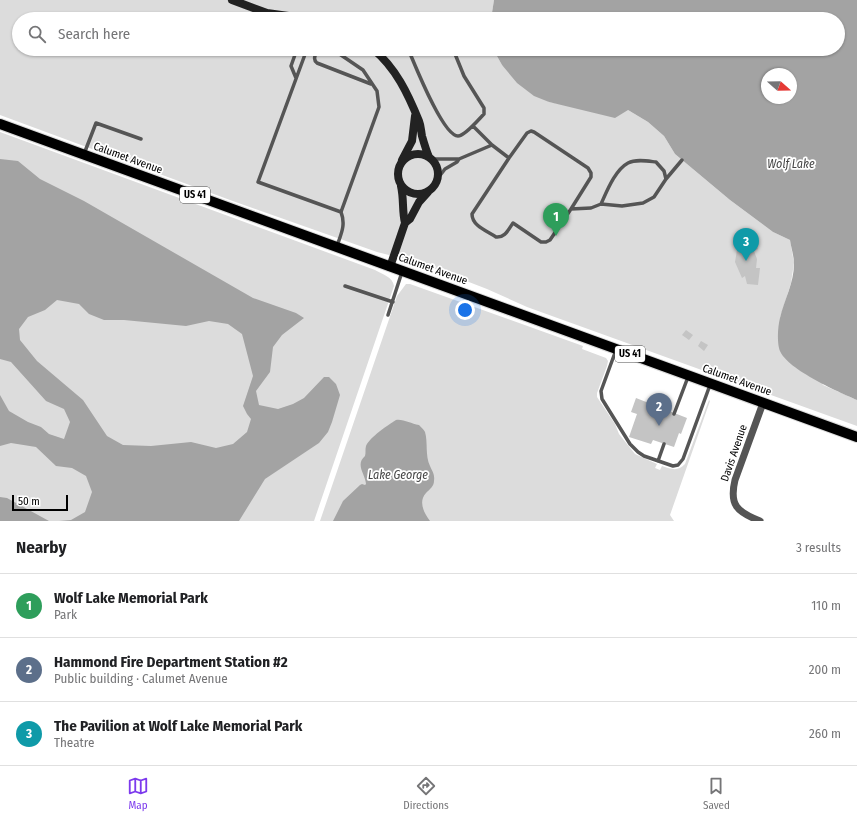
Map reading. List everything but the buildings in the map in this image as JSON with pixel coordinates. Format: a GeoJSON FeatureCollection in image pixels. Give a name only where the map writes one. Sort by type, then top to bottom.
{"type":"FeatureCollection","features":[{"type":"Feature","properties":{"kind":"main road"},"geometry":{"type":"LineString","coordinates":[[232,0],[266,12]]}},
{"type":"Feature","properties":{"kind":"main road"},"geometry":{"type":"LineString","coordinates":[[380,56],[392,68],[409,97],[415,116],[419,121],[422,138],[430,158]]}},
{"type":"Feature","properties":{"kind":"main road"},"geometry":{"type":"LineString","coordinates":[[390,266],[405,223],[401,186],[397,174],[412,141],[415,116]]}},
{"type":"Feature","properties":{"kind":"main road","name":"Calumet Avenue"},"geometry":{"type":"LineString","coordinates":[[0,124],[857,437]]}},
{"type":"Feature","properties":{"kind":"main road"},"geometry":{"type":"LineString","coordinates":[[402,161],[412,154],[424,154],[437,166],[438,178],[436,184],[419,202],[410,219],[405,223]]}},
{"type":"Feature","properties":{"kind":"main road"},"geometry":{"type":"LineString","coordinates":[[401,186],[406,191],[417,195],[429,192]]}},
{"type":"Feature","properties":{"kind":"street","name":"Davis Avenue"},"geometry":{"type":"LineString","coordinates":[[760,521],[738,510],[733,501],[733,490],[735,480],[763,403]]}},
{"type":"Feature","properties":{"kind":"lane"},"geometry":{"type":"LineString","coordinates":[[295,56],[291,66],[296,78]]}},
{"type":"Feature","properties":{"kind":"lane"},"geometry":{"type":"LineString","coordinates":[[305,56],[258,182],[341,212],[344,218],[344,226],[336,247]]}},
{"type":"Feature","properties":{"kind":"lane"},"geometry":{"type":"LineString","coordinates":[[315,56],[314,58],[317,63],[372,84]]}},
{"type":"Feature","properties":{"kind":"lane"},"geometry":{"type":"LineString","coordinates":[[341,212],[378,107],[377,91],[363,70],[342,56]]}},
{"type":"Feature","properties":{"kind":"lane"},"geometry":{"type":"LineString","coordinates":[[411,56],[426,92],[448,128],[453,134],[460,136],[473,126],[484,114],[484,108],[464,76],[456,56]]}},
{"type":"Feature","properties":{"kind":"lane"},"geometry":{"type":"LineString","coordinates":[[84,155],[96,123],[142,139]]}},
{"type":"Feature","properties":{"kind":"lane"},"geometry":{"type":"LineString","coordinates":[[473,126],[492,145],[509,158]]}},
{"type":"Feature","properties":{"kind":"lane"},"geometry":{"type":"LineString","coordinates":[[530,131],[534,132],[588,168],[591,173],[592,177],[550,240],[546,242],[541,242],[513,223],[504,235],[496,237],[474,223],[472,219],[472,214],[509,158],[526,133],[530,131]]}},
{"type":"Feature","properties":{"kind":"lane"},"geometry":{"type":"LineString","coordinates":[[438,178],[445,170],[459,159],[492,145]]}},
{"type":"Feature","properties":{"kind":"lane"},"geometry":{"type":"LineString","coordinates":[[430,158],[459,159]]}},
{"type":"Feature","properties":{"kind":"lane"},"geometry":{"type":"LineString","coordinates":[[601,204],[615,176],[628,163],[642,160],[656,162],[664,171],[666,179]]}},
{"type":"Feature","properties":{"kind":"lane"},"geometry":{"type":"LineString","coordinates":[[571,209],[591,208],[601,204],[622,206],[644,203],[654,197],[666,179],[682,160]]}},
{"type":"Feature","properties":{"kind":"lane"},"geometry":{"type":"LineString","coordinates":[[388,315],[403,271]]}},
{"type":"Feature","properties":{"kind":"lane"},"geometry":{"type":"LineString","coordinates":[[345,286],[392,302]]}},
{"type":"Feature","properties":{"kind":"lane"},"geometry":{"type":"LineString","coordinates":[[617,349],[601,391],[602,399],[630,444],[644,456],[673,466],[678,465],[683,459],[710,383]]}},
{"type":"Feature","properties":{"kind":"lane"},"geometry":{"type":"LineString","coordinates":[[674,414],[688,375]]}},
{"type":"Feature","properties":{"kind":"lane"},"geometry":{"type":"LineString","coordinates":[[658,461],[664,444]]}},
{"type":"Feature","properties":{"kind":"shaded area"},"geometry":{"type":"Polygon","coordinates":[[[0,0],[494,0],[492,12],[12,12],[12,56],[497,56],[502,65],[549,102],[566,105],[628,110],[648,122],[664,136],[675,154],[730,200],[773,232],[790,240],[794,263],[791,283],[780,318],[823,385],[857,400],[857,426],[527,307],[487,289],[417,262],[377,252],[230,200],[0,115],[0,0]]]}},
{"type":"Feature","properties":{"kind":"shaded area"},"geometry":{"type":"Polygon","coordinates":[[[0,132],[375,270],[392,280],[394,286],[314,521],[0,521],[0,132]]]}},
{"type":"Feature","properties":{"kind":"shaded area"},"geometry":{"type":"Polygon","coordinates":[[[406,284],[410,284],[583,346],[582,349],[606,358],[608,361],[607,366],[597,393],[597,397],[615,424],[619,434],[635,454],[657,464],[655,468],[660,470],[662,466],[677,469],[685,464],[709,400],[710,401],[670,515],[674,521],[320,521],[397,296],[406,284]]]}},
{"type":"Feature","properties":{"kind":"water","name":"Wolf Lake"},"geometry":{"type":"Polygon","coordinates":[[[494,0],[857,0],[857,400],[825,385],[801,371],[783,356],[779,348],[779,321],[794,271],[794,258],[790,240],[773,232],[730,200],[675,154],[664,136],[648,122],[628,110],[615,118],[549,102],[534,96],[517,83],[502,65],[497,56],[845,56],[845,12],[492,12],[494,0]]]}},
{"type":"Feature","properties":{"kind":"water"},"geometry":{"type":"Polygon","coordinates":[[[0,159],[18,161],[40,179],[84,201],[253,298],[296,313],[304,318],[282,335],[273,347],[270,372],[256,391],[259,405],[278,409],[293,404],[304,398],[324,377],[329,377],[336,384],[340,395],[328,432],[319,443],[265,479],[239,521],[59,521],[71,520],[85,512],[92,492],[86,476],[72,468],[56,466],[36,447],[11,443],[0,446],[0,395],[9,411],[28,422],[41,427],[49,434],[64,439],[70,422],[64,409],[46,401],[11,362],[0,359],[0,159]],[[57,300],[45,310],[28,317],[19,329],[20,340],[37,361],[83,400],[107,436],[123,445],[151,446],[191,442],[216,448],[233,444],[247,432],[251,419],[243,406],[253,376],[242,334],[228,324],[209,321],[186,326],[124,320],[104,320],[89,314],[79,304],[57,300]]]}},
{"type":"Feature","properties":{"kind":"water","name":"Lake George"},"geometry":{"type":"Polygon","coordinates":[[[396,420],[402,420],[419,425],[425,432],[428,462],[434,474],[434,483],[424,496],[422,504],[430,521],[333,521],[343,501],[360,485],[366,484],[361,469],[361,463],[365,456],[368,443],[396,420]]]}},
{"type":"Feature","properties":{"kind":"water"},"geometry":{"type":"Polygon","coordinates":[[[0,497],[7,498],[49,521],[0,521],[0,497]]]}},
{"type":"Feature","properties":{"kind":"place","name":"Wolf Lake Memorial Park"},"geometry":{"type":"Point","coordinates":[556,236]}},
{"type":"Feature","properties":{"kind":"place","name":"The Pavilion at Wolf Lake Memorial Park"},"geometry":{"type":"Point","coordinates":[746,261]}},
{"type":"Feature","properties":{"kind":"place","name":"Hammond Fire Department Station #2"},"geometry":{"type":"Point","coordinates":[659,426]}}]}
